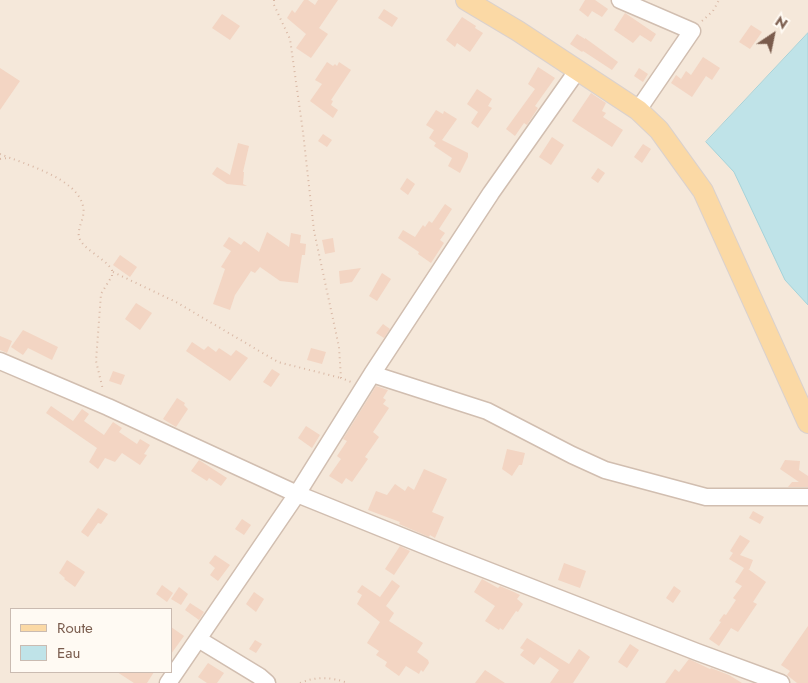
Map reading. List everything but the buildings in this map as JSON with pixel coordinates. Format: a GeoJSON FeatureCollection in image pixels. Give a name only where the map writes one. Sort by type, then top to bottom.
{"type":"FeatureCollection","features":[{"type":"Feature","properties":{"kind":"main road"},"geometry":{"type":"LineString","coordinates":[[466,0],[638,110],[659,130],[702,191],[808,423]]}},
{"type":"Feature","properties":{"kind":"street"},"geometry":{"type":"LineString","coordinates":[[620,0],[692,31],[638,110]]}},
{"type":"Feature","properties":{"kind":"street"},"geometry":{"type":"LineString","coordinates":[[168,683],[297,494],[367,381],[491,194],[577,71]]}},
{"type":"Feature","properties":{"kind":"street"},"geometry":{"type":"LineString","coordinates":[[0,360],[108,407],[297,494],[443,553],[781,683]]}},
{"type":"Feature","properties":{"kind":"street"},"geometry":{"type":"LineString","coordinates":[[367,381],[487,410],[572,455],[605,470],[708,497],[808,497]]}},
{"type":"Feature","properties":{"kind":"street"},"geometry":{"type":"LineString","coordinates":[[198,639],[259,676],[267,683]]}},
{"type":"Feature","properties":{"kind":"path"},"geometry":{"type":"LineString","coordinates":[[274,0],[274,5],[290,39],[304,132],[314,231],[339,347],[341,378]]}},
{"type":"Feature","properties":{"kind":"path"},"geometry":{"type":"LineString","coordinates":[[692,31],[713,11],[719,0]]}},
{"type":"Feature","properties":{"kind":"path"},"geometry":{"type":"LineString","coordinates":[[0,154],[58,179],[71,187],[81,200],[84,208],[79,233],[80,238],[85,246],[104,259],[113,272],[176,302],[280,363],[341,378],[367,381]]}},
{"type":"Feature","properties":{"kind":"path"},"geometry":{"type":"LineString","coordinates":[[0,159],[9,158]]}},
{"type":"Feature","properties":{"kind":"path"},"geometry":{"type":"LineString","coordinates":[[108,407],[96,361],[102,293],[113,272]]}},
{"type":"Feature","properties":{"kind":"path"},"geometry":{"type":"LineString","coordinates":[[300,683],[321,677],[348,683]]}},
{"type":"Feature","properties":{"kind":"shaded area"},"geometry":{"type":"Polygon","coordinates":[[[0,0],[808,0],[808,683],[0,683],[0,0]]]}},
{"type":"Feature","properties":{"kind":"water"},"geometry":{"type":"Polygon","coordinates":[[[808,33],[808,305],[785,280],[734,172],[706,142],[808,33]]]}}]}
